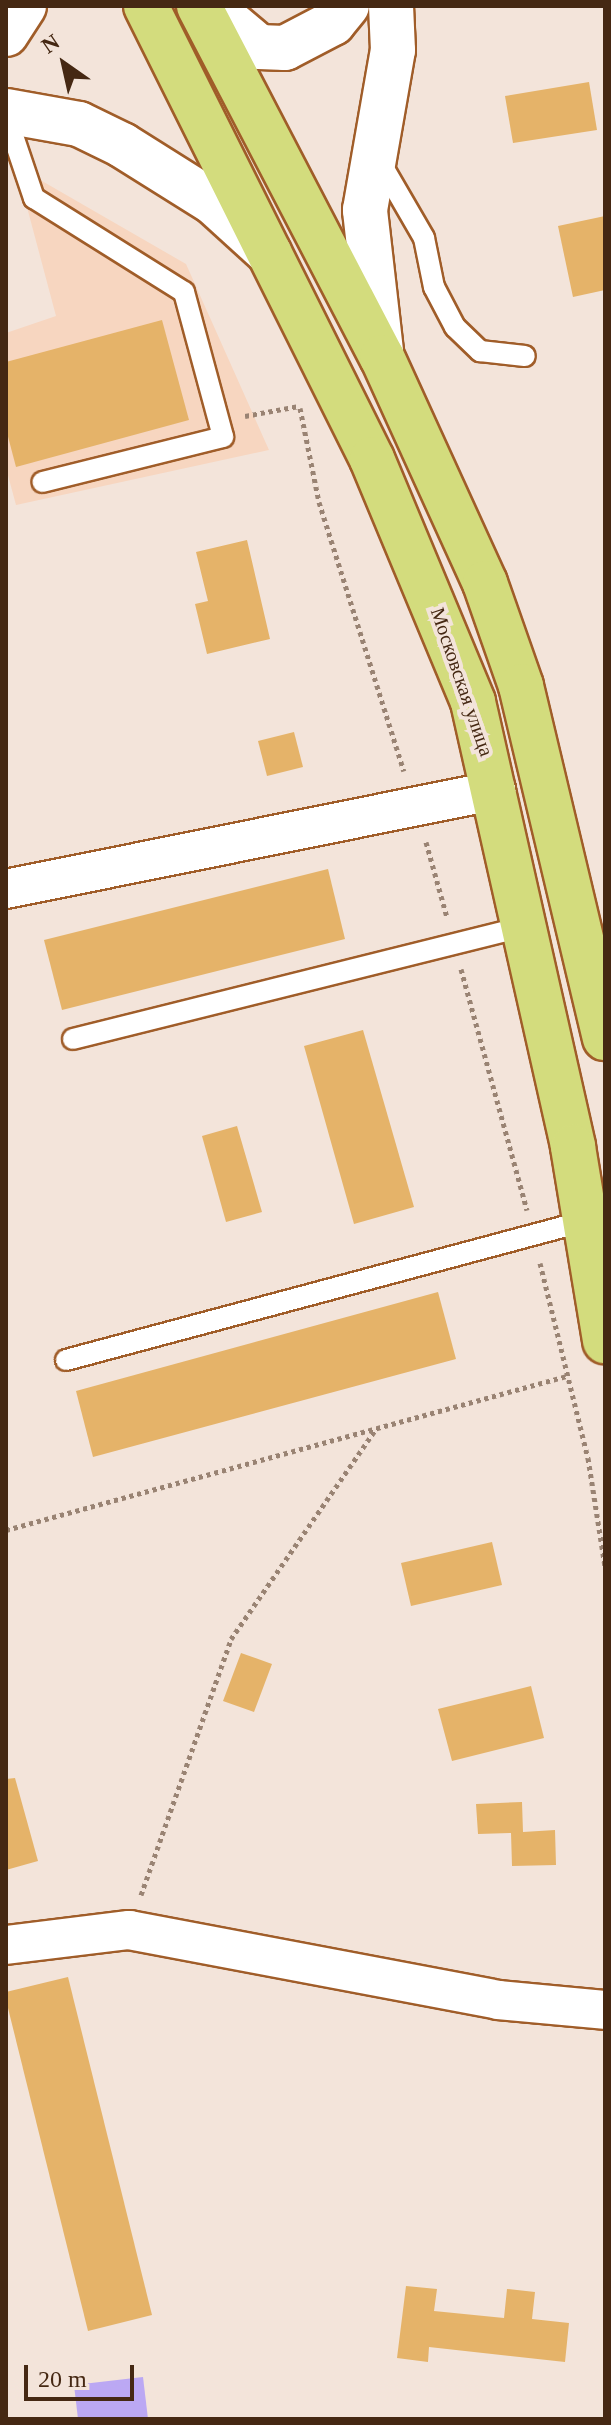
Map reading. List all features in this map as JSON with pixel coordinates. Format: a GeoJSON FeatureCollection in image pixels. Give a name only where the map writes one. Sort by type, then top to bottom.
{"type":"FeatureCollection","features":[{"type":"Feature","properties":{"kind":"main road","name":"Московская улица"},"geometry":{"type":"LineString","coordinates":[[146,6],[271,256],[437,606],[496,790],[585,1221],[605,1341]]}},
{"type":"Feature","properties":{"kind":"main road"},"geometry":{"type":"LineString","coordinates":[[199,6],[382,357],[485,583],[521,686],[605,1038]]}},
{"type":"Feature","properties":{"kind":"street"},"geometry":{"type":"LineString","coordinates":[[6,34],[24,6]]}},
{"type":"Feature","properties":{"kind":"street"},"geometry":{"type":"LineString","coordinates":[[210,6],[259,47],[285,48],[333,23],[347,6]]}},
{"type":"Feature","properties":{"kind":"street"},"geometry":{"type":"LineString","coordinates":[[382,357],[366,239],[393,50],[391,6]]}},
{"type":"Feature","properties":{"kind":"street"},"geometry":{"type":"LineString","coordinates":[[6,113],[37,112],[122,145],[213,202],[271,256]]}},
{"type":"Feature","properties":{"kind":"street"},"geometry":{"type":"LineString","coordinates":[[6,889],[496,790]]}},
{"type":"Feature","properties":{"kind":"street"},"geometry":{"type":"LineString","coordinates":[[6,1945],[129,1930],[498,2000],[605,2010]]}},
{"type":"Feature","properties":{"kind":"lane"},"geometry":{"type":"LineString","coordinates":[[6,113],[34,198],[184,292],[223,437],[43,482]]}},
{"type":"Feature","properties":{"kind":"lane"},"geometry":{"type":"LineString","coordinates":[[376,155],[424,238],[434,287],[455,327],[480,351],[525,356]]}},
{"type":"Feature","properties":{"kind":"lane"},"geometry":{"type":"LineString","coordinates":[[73,1039],[525,926]]}},
{"type":"Feature","properties":{"kind":"lane"},"geometry":{"type":"LineString","coordinates":[[66,1360],[585,1221]]}},
{"type":"Feature","properties":{"kind":"path"},"geometry":{"type":"LineString","coordinates":[[219,421],[299,406]]}},
{"type":"Feature","properties":{"kind":"path"},"geometry":{"type":"LineString","coordinates":[[6,1530],[567,1376]]}},
{"type":"Feature","properties":{"kind":"path"},"geometry":{"type":"LineString","coordinates":[[129,1930],[231,1639],[376,1428]]}},
{"type":"Feature","properties":{"kind":"shaded area"},"geometry":{"type":"Polygon","coordinates":[[[16,166],[186,264],[269,450],[16,505],[6,468],[6,333],[56,316],[16,166]]]}},
{"type":"Feature","properties":{"kind":"shaded area"},"geometry":{"type":"Polygon","coordinates":[[[143,2377],[148,2419],[78,2419],[74,2385],[143,2377]]]}},
{"type":"Feature","properties":{"kind":"building"},"geometry":{"type":"Polygon","coordinates":[[[589,82],[597,130],[513,143],[505,96],[589,82]]]}},
{"type":"Feature","properties":{"kind":"building"},"geometry":{"type":"Polygon","coordinates":[[[605,216],[605,290],[573,297],[558,226],[605,216]]]}},
{"type":"Feature","properties":{"kind":"building"},"geometry":{"type":"Polygon","coordinates":[[[162,320],[189,420],[16,467],[6,429],[6,362],[162,320]]]}},
{"type":"Feature","properties":{"kind":"building"},"geometry":{"type":"Polygon","coordinates":[[[247,540],[270,639],[207,654],[195,604],[208,601],[196,552],[247,540]]]}},
{"type":"Feature","properties":{"kind":"building"},"geometry":{"type":"Polygon","coordinates":[[[294,732],[303,767],[267,776],[258,741],[294,732]]]}},
{"type":"Feature","properties":{"kind":"building"},"geometry":{"type":"Polygon","coordinates":[[[328,869],[345,939],[62,1010],[44,940],[328,869]]]}},
{"type":"Feature","properties":{"kind":"building"},"geometry":{"type":"Polygon","coordinates":[[[363,1030],[414,1207],[354,1224],[304,1046],[363,1030]]]}},
{"type":"Feature","properties":{"kind":"building"},"geometry":{"type":"Polygon","coordinates":[[[237,1126],[262,1212],[226,1222],[202,1136],[237,1126]]]}},
{"type":"Feature","properties":{"kind":"building"},"geometry":{"type":"Polygon","coordinates":[[[438,1292],[456,1359],[93,1457],[76,1391],[438,1292]]]}},
{"type":"Feature","properties":{"kind":"building"},"geometry":{"type":"Polygon","coordinates":[[[492,1542],[502,1585],[411,1606],[401,1563],[492,1542]]]}},
{"type":"Feature","properties":{"kind":"building"},"geometry":{"type":"Polygon","coordinates":[[[241,1653],[272,1664],[254,1712],[223,1701],[241,1653]]]}},
{"type":"Feature","properties":{"kind":"building"},"geometry":{"type":"Polygon","coordinates":[[[531,1686],[544,1738],[452,1761],[438,1709],[531,1686]]]}},
{"type":"Feature","properties":{"kind":"building"},"geometry":{"type":"Polygon","coordinates":[[[15,1778],[38,1861],[6,1870],[6,1779],[15,1778]]]}},
{"type":"Feature","properties":{"kind":"building"},"geometry":{"type":"Polygon","coordinates":[[[522,1802],[523,1832],[555,1830],[556,1865],[512,1866],[511,1833],[478,1834],[476,1804],[522,1802]]]}},
{"type":"Feature","properties":{"kind":"building"},"geometry":{"type":"Polygon","coordinates":[[[68,1977],[152,2315],[88,2331],[6,2000],[6,1992],[68,1977]]]}},
{"type":"Feature","properties":{"kind":"building"},"geometry":{"type":"Polygon","coordinates":[[[406,2286],[437,2289],[434,2311],[504,2318],[507,2289],[535,2292],[532,2319],[569,2323],[565,2362],[429,2347],[428,2362],[397,2358],[406,2286]]]}}]}
